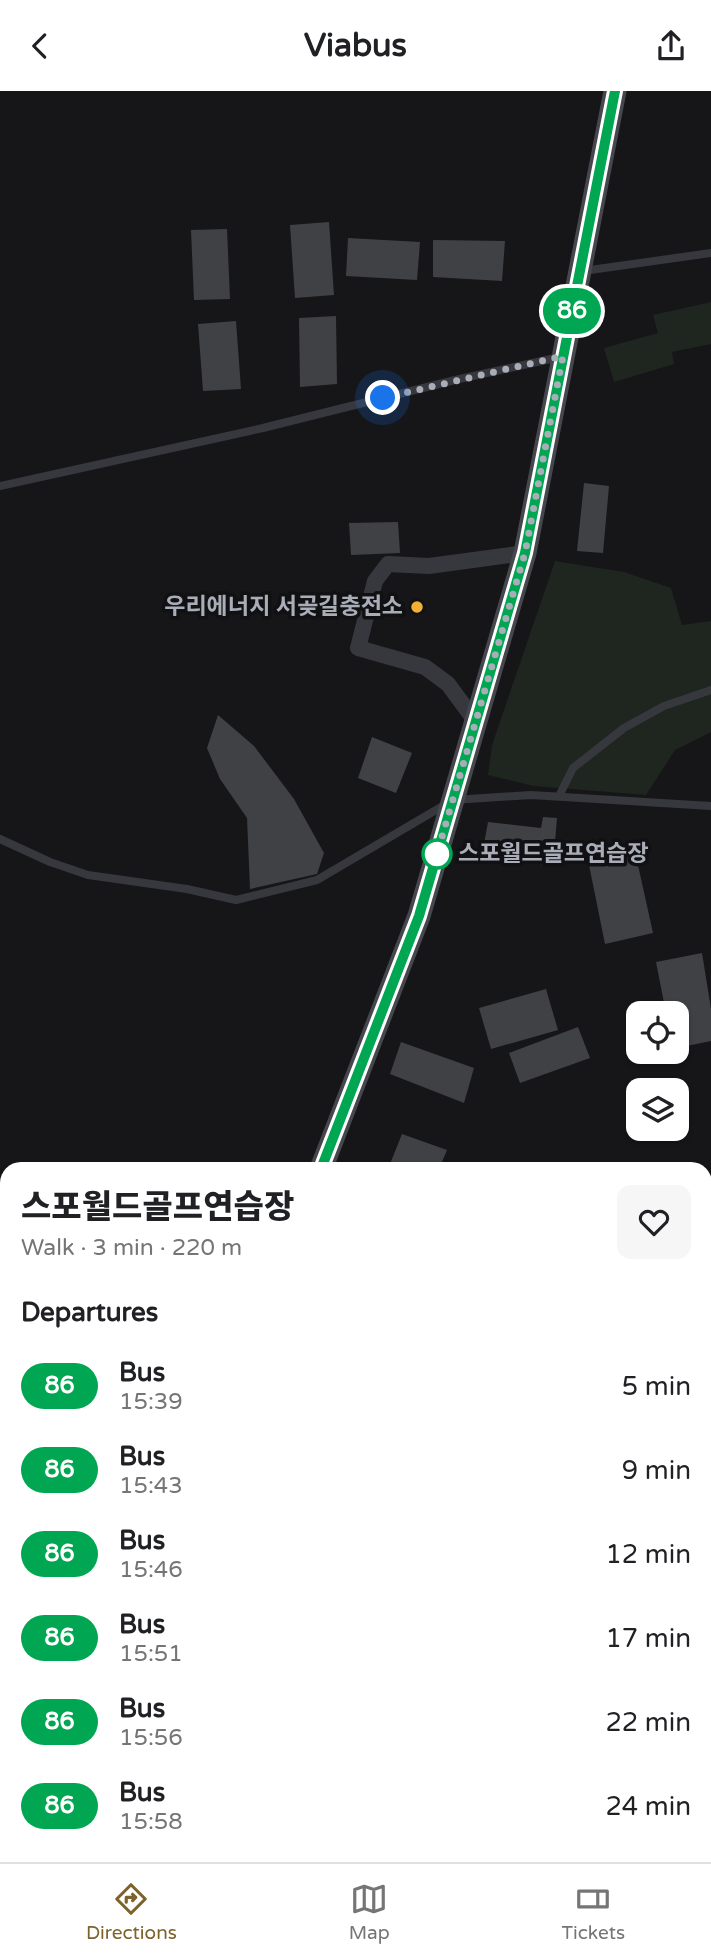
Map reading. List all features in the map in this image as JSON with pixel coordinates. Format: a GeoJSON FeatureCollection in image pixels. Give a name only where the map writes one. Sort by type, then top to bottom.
{"type":"FeatureCollection","features":[{"type":"Feature","properties":{"kind":"main road"},"geometry":{"type":"LineString","coordinates":[[324,1162],[419,916],[525,553],[615,91]]}},
{"type":"Feature","properties":{"kind":"street"},"geometry":{"type":"LineString","coordinates":[[476,722],[448,684],[425,667],[358,648],[375,581],[388,565],[429,566],[525,553]]}},
{"type":"Feature","properties":{"kind":"lane"},"geometry":{"type":"LineString","coordinates":[[580,272],[711,253]]}},
{"type":"Feature","properties":{"kind":"lane"},"geometry":{"type":"LineString","coordinates":[[0,486],[264,428],[563,356]]}},
{"type":"Feature","properties":{"kind":"lane"},"geometry":{"type":"LineString","coordinates":[[559,796],[573,768],[624,728],[664,706],[711,690]]}},
{"type":"Feature","properties":{"kind":"lane"},"geometry":{"type":"LineString","coordinates":[[0,839],[50,862],[88,875],[187,889],[236,900],[317,880],[453,800],[495,796],[559,796],[711,806]]}},
{"type":"Feature","properties":{"kind":"shaded area"},"geometry":{"type":"Polygon","coordinates":[[[711,302],[711,344],[672,352],[674,364],[614,382],[604,348],[658,333],[653,315],[711,302]]]}},
{"type":"Feature","properties":{"kind":"shaded area"},"geometry":{"type":"Polygon","coordinates":[[[555,561],[624,572],[671,588],[682,625],[711,621],[711,732],[675,750],[646,795],[534,786],[488,775],[492,745],[555,561]]]}},
{"type":"Feature","properties":{"kind":"building"},"geometry":{"type":"Polygon","coordinates":[[[329,222],[334,295],[295,298],[290,225],[329,222]]]}},
{"type":"Feature","properties":{"kind":"building"},"geometry":{"type":"Polygon","coordinates":[[[227,229],[230,299],[194,300],[191,230],[227,229]]]}},
{"type":"Feature","properties":{"kind":"building"},"geometry":{"type":"Polygon","coordinates":[[[348,238],[420,242],[417,280],[346,276],[348,238]]]}},
{"type":"Feature","properties":{"kind":"building"},"geometry":{"type":"Polygon","coordinates":[[[433,240],[505,241],[502,281],[433,277],[433,240]]]}},
{"type":"Feature","properties":{"kind":"building"},"geometry":{"type":"Polygon","coordinates":[[[336,316],[337,384],[300,387],[299,318],[336,316]]]}},
{"type":"Feature","properties":{"kind":"building"},"geometry":{"type":"Polygon","coordinates":[[[236,321],[241,389],[203,391],[198,324],[236,321]]]}},
{"type":"Feature","properties":{"kind":"building"},"geometry":{"type":"Polygon","coordinates":[[[584,483],[609,486],[603,553],[577,551],[584,483]]]}},
{"type":"Feature","properties":{"kind":"building"},"geometry":{"type":"Polygon","coordinates":[[[398,522],[400,553],[351,555],[349,523],[398,522]]]}},
{"type":"Feature","properties":{"kind":"building"},"geometry":{"type":"Polygon","coordinates":[[[218,715],[254,746],[294,799],[324,853],[317,874],[250,889],[247,818],[220,779],[207,748],[218,715]]]}},
{"type":"Feature","properties":{"kind":"building"},"geometry":{"type":"Polygon","coordinates":[[[372,737],[412,753],[396,793],[358,778],[372,737]]]}},
{"type":"Feature","properties":{"kind":"building"},"geometry":{"type":"Polygon","coordinates":[[[543,817],[557,818],[553,866],[482,855],[488,822],[541,828],[543,817]]]}},
{"type":"Feature","properties":{"kind":"building"},"geometry":{"type":"Polygon","coordinates":[[[634,847],[653,933],[605,944],[587,855],[634,847]]]}},
{"type":"Feature","properties":{"kind":"building"},"geometry":{"type":"Polygon","coordinates":[[[702,953],[711,1009],[711,1041],[689,1046],[689,1001],[664,1001],[656,962],[702,953]]]}},
{"type":"Feature","properties":{"kind":"building"},"geometry":{"type":"Polygon","coordinates":[[[546,989],[558,1030],[491,1049],[479,1008],[546,989]]]}},
{"type":"Feature","properties":{"kind":"building"},"geometry":{"type":"Polygon","coordinates":[[[578,1027],[590,1058],[520,1083],[509,1053],[578,1027]]]}},
{"type":"Feature","properties":{"kind":"building"},"geometry":{"type":"Polygon","coordinates":[[[401,1042],[474,1068],[464,1103],[390,1074],[401,1042]]]}},
{"type":"Feature","properties":{"kind":"building"},"geometry":{"type":"Polygon","coordinates":[[[402,1134],[447,1150],[442,1162],[391,1162],[402,1134]]]}},
{"type":"Feature","properties":{"kind":"bus line","name":"86"},"geometry":{"type":"LineString","coordinates":[[324,1162],[419,916],[525,553],[615,91]]}},
{"type":"Feature","properties":{"kind":"place","name":"우리에너지 서곶길충전소"},"geometry":{"type":"Point","coordinates":[417,607]}},
{"type":"Feature","properties":{"kind":"place","name":"스포월드골프연습장"},"geometry":{"type":"Point","coordinates":[437,854]}},
{"type":"Feature","properties":{"kind":"route"},"geometry":{"type":"LineString","coordinates":[[383,398],[563,356],[525,553],[437,854]]}}]}
